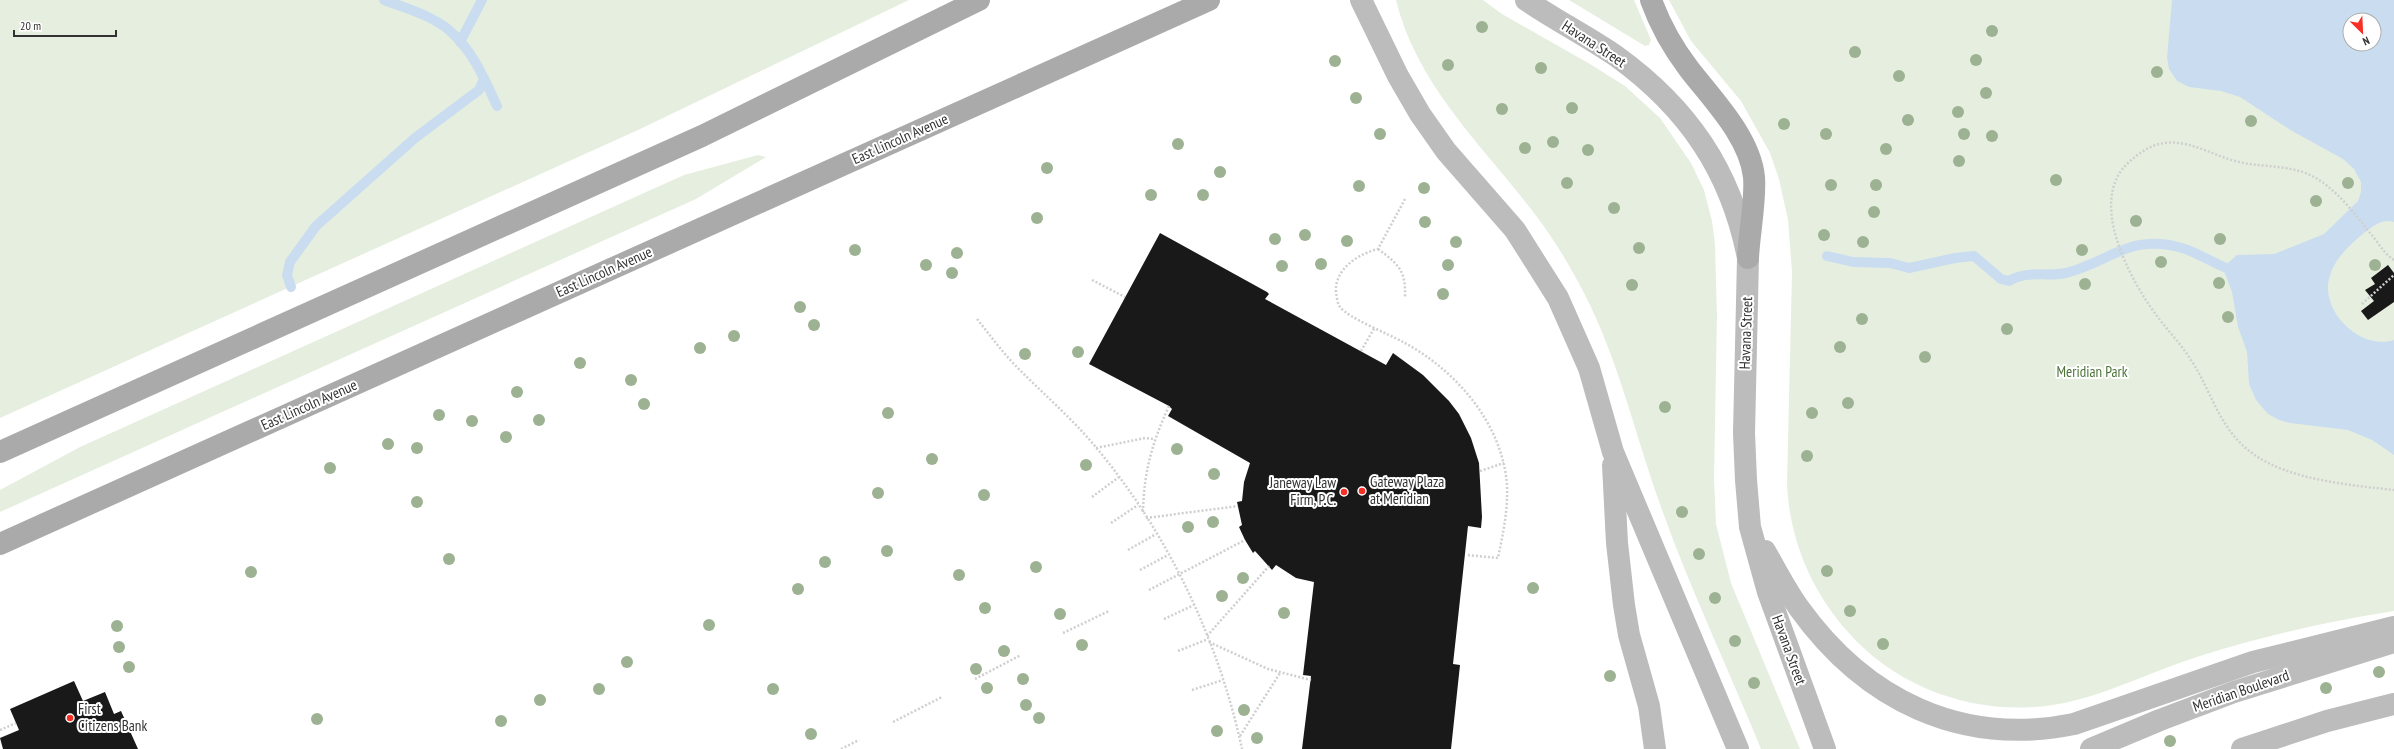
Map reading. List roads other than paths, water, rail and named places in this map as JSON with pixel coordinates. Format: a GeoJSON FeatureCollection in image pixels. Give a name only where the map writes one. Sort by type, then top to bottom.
{"type":"FeatureCollection","features":[{"type":"Feature","properties":{"kind":"main road"},"geometry":{"type":"LineString","coordinates":[[0,452],[696,140],[979,0]]}},
{"type":"Feature","properties":{"kind":"main road","name":"East Lincoln Avenue"},"geometry":{"type":"LineString","coordinates":[[0,544],[1209,0]]}},
{"type":"Feature","properties":{"kind":"main road"},"geometry":{"type":"LineString","coordinates":[[1361,0],[1394,69],[1420,114],[1446,151],[1514,230],[1558,298],[1589,368],[1613,452],[1738,749]]}},
{"type":"Feature","properties":{"kind":"main road","name":"Havana Street"},"geometry":{"type":"LineString","coordinates":[[1526,0],[1614,55],[1653,85],[1676,108],[1713,159],[1724,180],[1739,220],[1748,258],[1744,433],[1750,526],[1762,573],[1825,749]]}},
{"type":"Feature","properties":{"kind":"main road"},"geometry":{"type":"LineString","coordinates":[[1651,0],[1671,42],[1689,69],[1724,111],[1746,152],[1754,177],[1748,258]]}},
{"type":"Feature","properties":{"kind":"main road"},"geometry":{"type":"LineString","coordinates":[[1613,452],[1617,544],[1624,605],[1629,635],[1650,706],[1655,749]]}},
{"type":"Feature","properties":{"kind":"main road"},"geometry":{"type":"LineString","coordinates":[[1750,526],[1798,607],[1823,638],[1850,666],[1878,688],[1914,708],[1946,720],[1984,728],[2043,729],[2074,724],[2253,662],[2394,628]]}},
{"type":"Feature","properties":{"kind":"main road","name":"Meridian Boulevard"},"geometry":{"type":"LineString","coordinates":[[2090,749],[2160,720],[2234,692],[2394,642]]}},
{"type":"Feature","properties":{"kind":"main road"},"geometry":{"type":"LineString","coordinates":[[2242,749],[2305,728],[2394,704]]}},
{"type":"Feature","properties":{"kind":"water"},"geometry":{"type":"Polygon","coordinates":[[[2172,0],[2394,0],[2394,222],[2386,221],[2378,223],[2367,230],[2346,249],[2332,269],[2328,285],[2329,297],[2333,308],[2340,319],[2349,328],[2370,340],[2382,342],[2394,340],[2394,455],[2372,440],[2348,430],[2290,423],[2279,420],[2268,414],[2256,400],[2249,384],[2247,352],[2238,327],[2232,292],[2224,271],[2229,262],[2237,255],[2274,254],[2324,234],[2358,201],[2361,192],[2361,182],[2354,169],[2343,159],[2292,131],[2240,97],[2221,91],[2189,87],[2177,81],[2169,69],[2167,58],[2172,0]]]}},
{"type":"Feature","properties":{"kind":"waterway"},"geometry":{"type":"LineString","coordinates":[[384,0],[410,9],[436,21],[450,31],[472,57],[497,106]]}},
{"type":"Feature","properties":{"kind":"waterway"},"geometry":{"type":"LineString","coordinates":[[460,42],[482,0]]}},
{"type":"Feature","properties":{"kind":"waterway"},"geometry":{"type":"LineString","coordinates":[[291,287],[287,275],[290,262],[316,226],[415,138],[479,90],[484,79]]}},
{"type":"Feature","properties":{"kind":"waterway"},"geometry":{"type":"LineString","coordinates":[[1827,256],[1853,262],[1890,263],[1909,268],[1955,258],[1974,256],[2001,279],[2009,281],[2029,275],[2066,273],[2082,268],[2121,250],[2134,246],[2164,244],[2182,248],[2238,272]]}},
{"type":"Feature","properties":{"kind":"place","name":"Gateway Plaza at Meridian"},"geometry":{"type":"Point","coordinates":[1362,491]}},
{"type":"Feature","properties":{"kind":"place","name":"Janeway Law Firm, P.C."},"geometry":{"type":"Point","coordinates":[1344,492]}},
{"type":"Feature","properties":{"kind":"place","name":"First Citizens Bank"},"geometry":{"type":"Point","coordinates":[70,718]}},
{"type":"Feature","properties":{"kind":"park label","name":"Meridian Park"},"geometry":{"type":"Point","coordinates":[2092,372]}}]}
